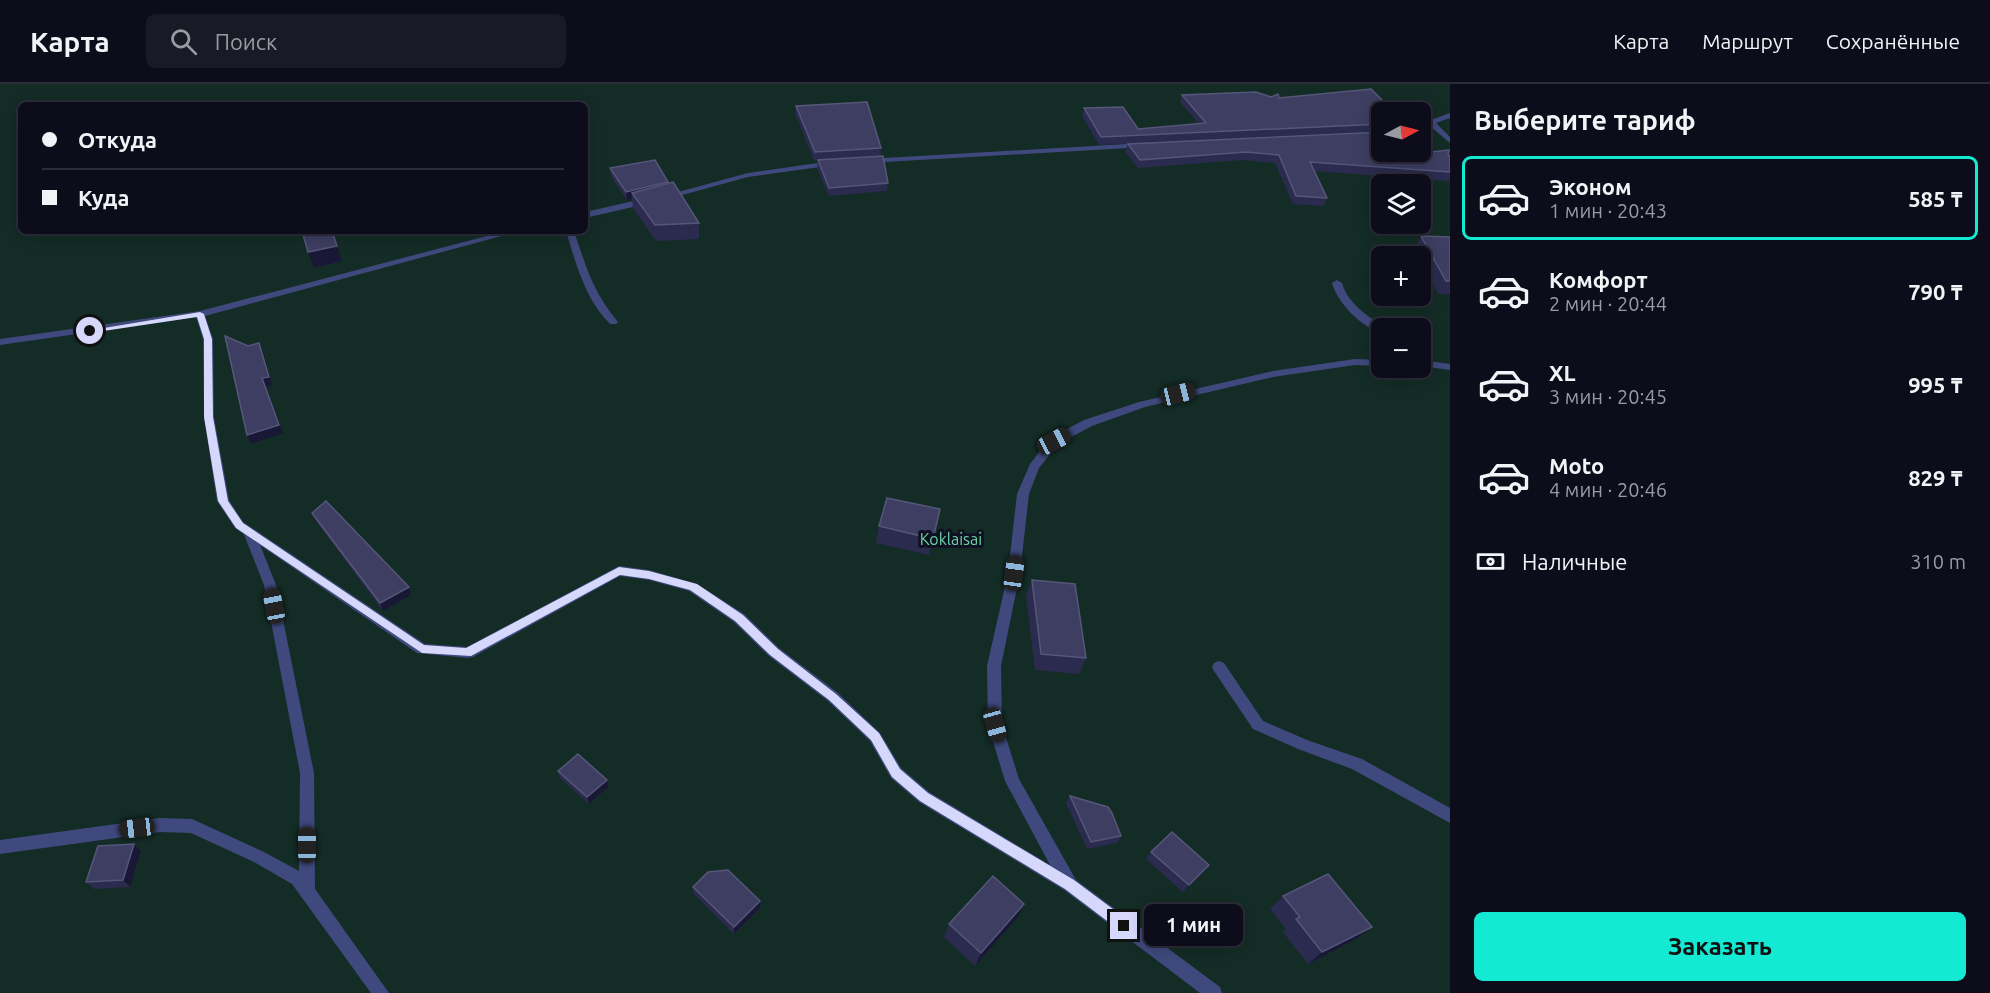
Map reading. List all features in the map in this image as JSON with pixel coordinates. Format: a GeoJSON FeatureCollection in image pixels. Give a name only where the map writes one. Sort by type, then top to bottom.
{"type":"FeatureCollection","features":[{"type":"Feature","properties":{"kind":"street"},"geometry":{"type":"LineString","coordinates":[[1450,115],[1432,124],[1450,141]]}},
{"type":"Feature","properties":{"kind":"street"},"geometry":{"type":"LineString","coordinates":[[855,161],[1151,145]]}},
{"type":"Feature","properties":{"kind":"street"},"geometry":{"type":"LineString","coordinates":[[588,214],[748,175],[843,162]]}},
{"type":"Feature","properties":{"kind":"street"},"geometry":{"type":"LineString","coordinates":[[0,342],[200,314],[505,234]]}},
{"type":"Feature","properties":{"kind":"street"},"geometry":{"type":"LineString","coordinates":[[571,234],[585,279],[604,313],[613,322]]}},
{"type":"Feature","properties":{"kind":"street"},"geometry":{"type":"LineString","coordinates":[[1337,283],[1338,290],[1350,305],[1371,322]]}},
{"type":"Feature","properties":{"kind":"street"},"geometry":{"type":"LineString","coordinates":[[200,314],[208,339],[209,417],[223,501],[239,525],[422,649],[468,653],[619,571],[649,575],[693,587],[739,618],[774,652],[832,697],[875,736],[896,773],[924,797],[1070,885],[1214,993]]}},
{"type":"Feature","properties":{"kind":"street"},"geometry":{"type":"LineString","coordinates":[[1070,885],[1012,781],[995,725],[994,666],[1014,573],[1023,494],[1034,467],[1054,441],[1088,423],[1143,404],[1273,374],[1355,362],[1371,363]]}},
{"type":"Feature","properties":{"kind":"street"},"geometry":{"type":"LineString","coordinates":[[1431,363],[1450,367]]}},
{"type":"Feature","properties":{"kind":"street"},"geometry":{"type":"LineString","coordinates":[[249,532],[270,585],[307,773],[308,893]]}},
{"type":"Feature","properties":{"kind":"street"},"geometry":{"type":"LineString","coordinates":[[1219,667],[1258,725],[1303,745],[1358,764],[1450,816]]}},
{"type":"Feature","properties":{"kind":"street"},"geometry":{"type":"LineString","coordinates":[[0,847],[160,825],[192,826],[259,856],[298,879],[381,993]]}},
{"type":"Feature","properties":{"kind":"green space","name":"Koklaisai"},"geometry":{"type":"Polygon","coordinates":[[[0,84],[1450,84],[1450,993],[0,993],[0,84]]]}},
{"type":"Feature","properties":{"kind":"building"},"geometry":{"type":"Polygon","coordinates":[[[1371,89],[1384,102],[1371,102],[1371,125],[1101,137],[1084,108],[1123,107],[1138,129],[1206,123],[1182,95],[1256,92],[1271,97],[1278,94],[1279,98],[1371,89]]]}},
{"type":"Feature","properties":{"kind":"building"},"geometry":{"type":"Polygon","coordinates":[[[867,102],[881,148],[815,152],[796,106],[867,102]]]}},
{"type":"Feature","properties":{"kind":"building"},"geometry":{"type":"Polygon","coordinates":[[[1371,133],[1371,162],[1431,162],[1431,152],[1449,150],[1450,172],[1310,162],[1327,198],[1296,196],[1279,155],[1246,152],[1140,160],[1128,144],[1371,133]]]}},
{"type":"Feature","properties":{"kind":"building"},"geometry":{"type":"Polygon","coordinates":[[[883,156],[888,183],[829,188],[818,160],[883,156]]]}},
{"type":"Feature","properties":{"kind":"building"},"geometry":{"type":"Polygon","coordinates":[[[655,160],[668,182],[626,192],[610,168],[655,160]]]}},
{"type":"Feature","properties":{"kind":"building"},"geometry":{"type":"Polygon","coordinates":[[[673,182],[699,223],[655,225],[632,193],[673,182]]]}},
{"type":"Feature","properties":{"kind":"building"},"geometry":{"type":"Polygon","coordinates":[[[303,234],[333,234],[337,246],[308,252],[303,234]]]}},
{"type":"Feature","properties":{"kind":"building"},"geometry":{"type":"Polygon","coordinates":[[[1421,236],[1450,237],[1450,281],[1446,281],[1431,254],[1431,246],[1427,246],[1421,236]]]}},
{"type":"Feature","properties":{"kind":"building"},"geometry":{"type":"Polygon","coordinates":[[[225,336],[248,346],[259,343],[269,377],[262,378],[279,425],[247,435],[225,336]]]}},
{"type":"Feature","properties":{"kind":"building"},"geometry":{"type":"Polygon","coordinates":[[[887,498],[940,509],[933,539],[879,526],[887,498]]]}},
{"type":"Feature","properties":{"kind":"building"},"geometry":{"type":"Polygon","coordinates":[[[326,501],[409,587],[380,603],[312,513],[326,501]]]}},
{"type":"Feature","properties":{"kind":"building"},"geometry":{"type":"Polygon","coordinates":[[[1032,580],[1075,584],[1086,658],[1041,654],[1032,580]]]}},
{"type":"Feature","properties":{"kind":"building"},"geometry":{"type":"Polygon","coordinates":[[[578,754],[607,780],[587,797],[558,771],[578,754]]]}},
{"type":"Feature","properties":{"kind":"building"},"geometry":{"type":"Polygon","coordinates":[[[1070,796],[1108,807],[1121,836],[1091,842],[1070,796]]]}},
{"type":"Feature","properties":{"kind":"building"},"geometry":{"type":"Polygon","coordinates":[[[1172,832],[1209,865],[1189,885],[1151,852],[1172,832]]]}},
{"type":"Feature","properties":{"kind":"building"},"geometry":{"type":"Polygon","coordinates":[[[134,844],[123,880],[86,882],[98,846],[134,844]]]}},
{"type":"Feature","properties":{"kind":"building"},"geometry":{"type":"Polygon","coordinates":[[[728,870],[760,901],[734,927],[693,887],[708,872],[728,870]]]}},
{"type":"Feature","properties":{"kind":"building"},"geometry":{"type":"Polygon","coordinates":[[[1328,874],[1372,927],[1322,952],[1296,919],[1300,917],[1283,896],[1328,874]]]}},
{"type":"Feature","properties":{"kind":"building"},"geometry":{"type":"Polygon","coordinates":[[[993,876],[1024,904],[981,953],[949,924],[993,876]]]}},
{"type":"Feature","properties":{"kind":"route"},"geometry":{"type":"LineString","coordinates":[[90,331],[200,314],[208,339],[209,417],[223,501],[239,525],[422,649],[468,653],[619,571],[649,575],[693,587],[739,618],[774,652],[832,697],[875,736],[896,773],[924,797],[1070,885],[1124,926]]}}]}
